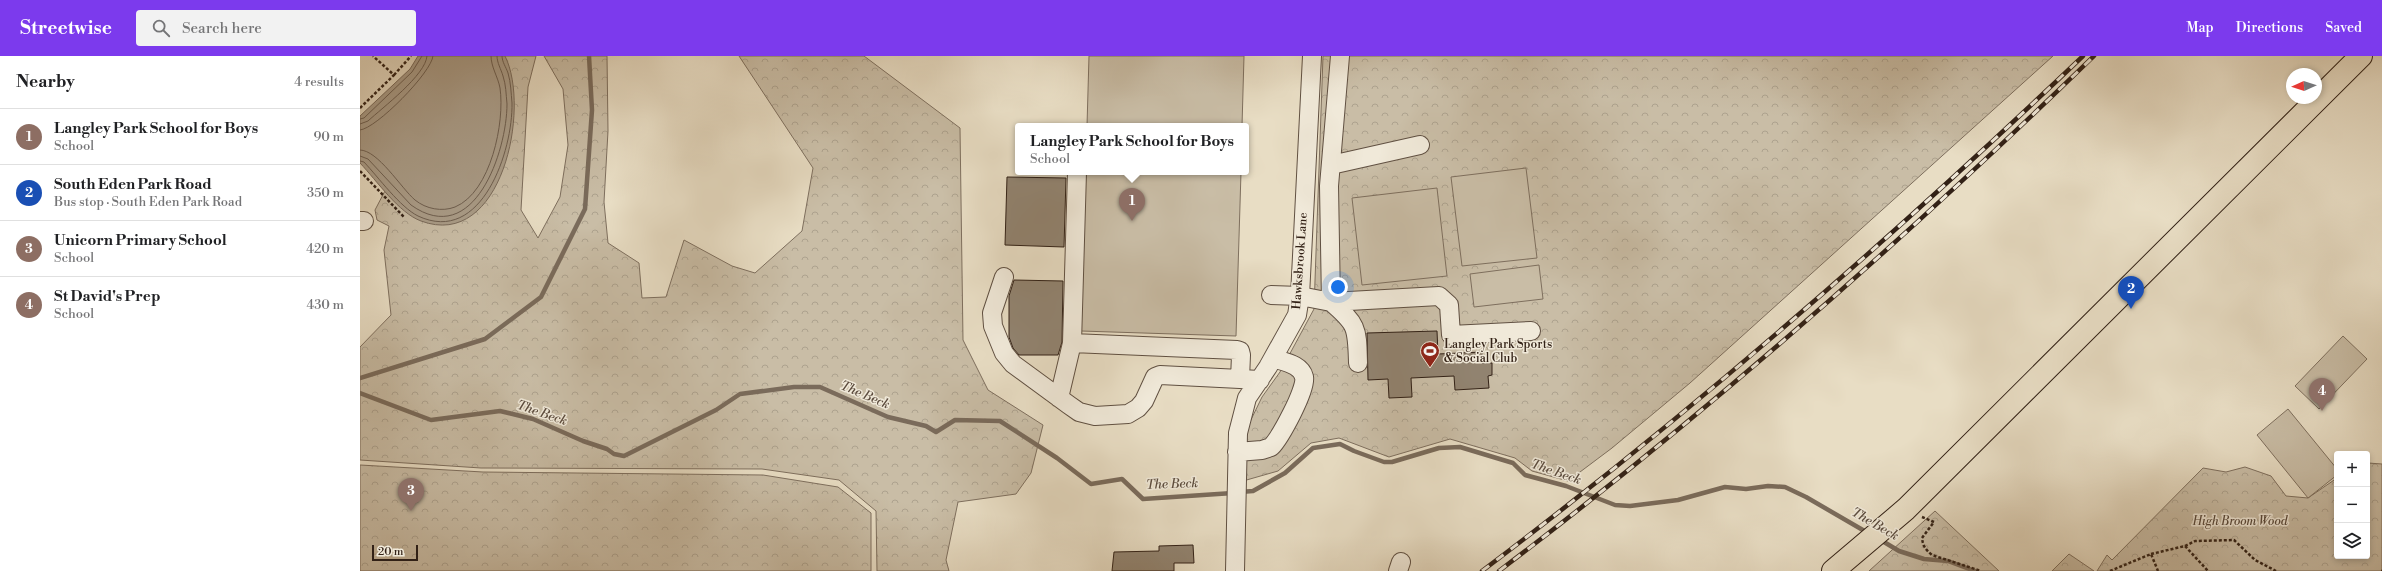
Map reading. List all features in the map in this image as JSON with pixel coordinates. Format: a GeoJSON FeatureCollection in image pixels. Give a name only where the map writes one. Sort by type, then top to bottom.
{"type":"FeatureCollection","features":[{"type":"Feature","properties":{"kind":"main road"},"geometry":{"type":"LineString","coordinates":[[1833,571],[1862,548],[1906,509],[2361,56]]}},
{"type":"Feature","properties":{"kind":"street","name":"Hawksbrook Lane"},"geometry":{"type":"LineString","coordinates":[[1235,571],[1234,515],[1238,433],[1247,398],[1260,380],[1297,315],[1300,296],[1312,56]]}},
{"type":"Feature","properties":{"kind":"street"},"geometry":{"type":"LineString","coordinates":[[1340,56],[1331,165],[1329,248],[1331,302],[1350,318],[1355,329],[1358,363]]}},
{"type":"Feature","properties":{"kind":"street"},"geometry":{"type":"LineString","coordinates":[[1331,165],[1420,145]]}},
{"type":"Feature","properties":{"kind":"street"},"geometry":{"type":"LineString","coordinates":[[1059,398],[1072,343],[1077,175]]}},
{"type":"Feature","properties":{"kind":"street"},"geometry":{"type":"LineString","coordinates":[[1004,277],[997,293],[992,313],[993,326],[1004,353],[1013,364],[1079,412],[1095,416],[1128,414],[1138,408],[1155,377],[1160,375],[1260,380]]}},
{"type":"Feature","properties":{"kind":"street"},"geometry":{"type":"LineString","coordinates":[[1271,295],[1300,296],[1331,302],[1439,296],[1449,305],[1451,335],[1531,330]]}},
{"type":"Feature","properties":{"kind":"street"},"geometry":{"type":"LineString","coordinates":[[1072,343],[1237,350],[1241,355],[1240,379]]}},
{"type":"Feature","properties":{"kind":"street"},"geometry":{"type":"LineString","coordinates":[[1237,452],[1262,450],[1271,447],[1296,405],[1303,387],[1304,377],[1300,369],[1273,358]]}},
{"type":"Feature","properties":{"kind":"path"},"geometry":{"type":"LineString","coordinates":[[373,56],[394,75]]}},
{"type":"Feature","properties":{"kind":"path"},"geometry":{"type":"LineString","coordinates":[[360,108],[411,56]]}},
{"type":"Feature","properties":{"kind":"path"},"geometry":{"type":"LineString","coordinates":[[360,171],[404,217]]}},
{"type":"Feature","properties":{"kind":"path"},"geometry":{"type":"LineString","coordinates":[[1906,509],[1934,522],[1922,538],[1923,546],[1932,555],[1980,571]]}},
{"type":"Feature","properties":{"kind":"path"},"geometry":{"type":"LineString","coordinates":[[2110,571],[2151,554],[2185,546],[2195,541],[2234,540],[2255,560],[2276,571]]}},
{"type":"Feature","properties":{"kind":"path"},"geometry":{"type":"LineString","coordinates":[[2185,546],[2208,571]]}},
{"type":"Feature","properties":{"kind":"path"},"geometry":{"type":"LineString","coordinates":[[2151,554],[2158,571]]}},
{"type":"Feature","properties":{"kind":"green space"},"geometry":{"type":"Polygon","coordinates":[[[500,56],[536,56],[528,87],[521,210],[538,238],[560,197],[568,145],[563,89],[544,56],[607,56],[608,131],[604,202],[608,243],[639,263],[642,298],[666,297],[684,240],[732,266],[755,273],[802,231],[813,168],[739,56],[864,56],[960,128],[963,340],[988,390],[1043,425],[1031,473],[1016,494],[958,502],[946,560],[949,571],[877,571],[876,511],[839,480],[762,469],[481,468],[360,460],[360,347],[391,315],[384,250],[389,226],[377,220],[375,210],[387,187],[500,56]]]}},
{"type":"Feature","properties":{"kind":"green space"},"geometry":{"type":"Polygon","coordinates":[[[1089,56],[1244,56],[1242,123],[1087,123],[1089,56]]]}},
{"type":"Feature","properties":{"kind":"green space"},"geometry":{"type":"Polygon","coordinates":[[[1323,56],[2053,56],[1690,383],[1612,448],[1568,481],[1532,471],[1515,458],[1450,439],[1389,457],[1339,438],[1311,443],[1278,471],[1243,481],[1247,428],[1262,397],[1280,372],[1314,309],[1323,56]]]}},
{"type":"Feature","properties":{"kind":"green space"},"geometry":{"type":"Polygon","coordinates":[[[1526,168],[1537,258],[1462,266],[1451,177],[1526,168]]]}},
{"type":"Feature","properties":{"kind":"green space"},"geometry":{"type":"Polygon","coordinates":[[[1085,175],[1241,175],[1236,336],[1081,331],[1085,175]]]}},
{"type":"Feature","properties":{"kind":"green space"},"geometry":{"type":"Polygon","coordinates":[[[1437,188],[1447,276],[1362,285],[1352,198],[1437,188]]]}},
{"type":"Feature","properties":{"kind":"green space"},"geometry":{"type":"Polygon","coordinates":[[[1539,265],[1543,299],[1474,307],[1470,274],[1539,265]]]}},
{"type":"Feature","properties":{"kind":"green space"},"geometry":{"type":"Polygon","coordinates":[[[2343,336],[2367,359],[2319,409],[2295,386],[2343,336]]]}},
{"type":"Feature","properties":{"kind":"green space"},"geometry":{"type":"Polygon","coordinates":[[[2288,409],[2334,465],[2334,477],[2308,498],[2257,435],[2288,409]]]}},
{"type":"Feature","properties":{"kind":"green space","name":"High Broom Wood"},"geometry":{"type":"Polygon","coordinates":[[[2370,463],[2382,464],[2382,571],[2097,571],[2107,555],[2112,560],[2203,468],[2226,472],[2245,467],[2271,476],[2286,496],[2308,498],[2334,480],[2334,559],[2370,559],[2370,463]]]}},
{"type":"Feature","properties":{"kind":"green space"},"geometry":{"type":"Polygon","coordinates":[[[360,465],[483,472],[763,475],[838,487],[871,513],[871,571],[360,571],[360,465]]]}},
{"type":"Feature","properties":{"kind":"green space"},"geometry":{"type":"Polygon","coordinates":[[[1935,511],[1999,571],[1869,571],[1935,511]]]}},
{"type":"Feature","properties":{"kind":"green space"},"geometry":{"type":"Polygon","coordinates":[[[2069,554],[2094,571],[2052,571],[2069,554]]]}},
{"type":"Feature","properties":{"kind":"water"},"geometry":{"type":"Polygon","coordinates":[[[418,56],[505,56],[512,79],[514,108],[511,139],[503,169],[490,196],[472,215],[449,225],[421,221],[413,217],[389,196],[360,163],[360,116],[410,69],[418,56]]]}},
{"type":"Feature","properties":{"kind":"building"},"geometry":{"type":"Polygon","coordinates":[[[1007,177],[1066,178],[1064,247],[1005,245],[1007,177]]]}},
{"type":"Feature","properties":{"kind":"building"},"geometry":{"type":"Polygon","coordinates":[[[1014,280],[1063,281],[1062,342],[1058,355],[1019,355],[1013,348],[1009,337],[1009,296],[1014,280]]]}},
{"type":"Feature","properties":{"kind":"building","name":"Langley Park Sports & Social Club"},"geometry":{"type":"Polygon","coordinates":[[[1437,331],[1438,354],[1482,352],[1482,363],[1492,363],[1492,375],[1488,376],[1489,388],[1455,390],[1454,376],[1411,378],[1412,397],[1389,398],[1388,379],[1368,380],[1367,333],[1437,331]]]}},
{"type":"Feature","properties":{"kind":"building"},"geometry":{"type":"Polygon","coordinates":[[[1193,545],[1194,563],[1174,563],[1174,571],[1112,571],[1114,552],[1159,551],[1159,546],[1193,545]]]}},
{"type":"Feature","properties":{"kind":"waterway"},"geometry":{"type":"LineString","coordinates":[[360,378],[485,339],[541,297],[585,209],[592,110],[589,56]]}},
{"type":"Feature","properties":{"kind":"waterway","name":"The Beck"},"geometry":{"type":"LineString","coordinates":[[360,393],[431,420],[500,411],[533,419],[583,441],[607,449],[614,454],[624,456],[716,410],[740,394],[794,387],[820,387],[888,417],[926,426],[936,432],[955,420],[1000,421],[1057,458],[1091,484],[1122,479],[1143,499],[1233,493]]}},
{"type":"Feature","properties":{"kind":"waterway","name":"The Beck"},"geometry":{"type":"LineString","coordinates":[[1240,492],[1253,491],[1285,473],[1313,448],[1340,444],[1384,462],[1392,462],[1439,448],[1460,447],[1513,463],[1525,475],[1566,486],[1615,505],[1630,506],[1678,500],[1725,487],[1746,489],[1768,486],[1785,487],[1806,497],[1868,533]]}},
{"type":"Feature","properties":{"kind":"waterway","name":"The Beck"},"geometry":{"type":"LineString","coordinates":[[1879,539],[1899,551],[1924,559],[1948,561],[1975,571]]}},
{"type":"Feature","properties":{"kind":"railway"},"geometry":{"type":"LineString","coordinates":[[1482,571],[1561,511],[1638,449],[1790,322],[1938,191],[2083,56]]}},
{"type":"Feature","properties":{"kind":"railway"},"geometry":{"type":"LineString","coordinates":[[1499,571],[1577,511],[1730,387],[1951,191],[2094,56]]}},
{"type":"Feature","properties":{"kind":"place","name":"Langley Park School for Boys"},"geometry":{"type":"Point","coordinates":[1132,221]}},
{"type":"Feature","properties":{"kind":"place","name":"South Eden Park Road"},"geometry":{"type":"Point","coordinates":[2131,309]}},
{"type":"Feature","properties":{"kind":"place","name":"Langley Park Sports & Social Club"},"geometry":{"type":"Point","coordinates":[1430,368]}},
{"type":"Feature","properties":{"kind":"place","name":"St David's Prep"},"geometry":{"type":"Point","coordinates":[2322,411]}},
{"type":"Feature","properties":{"kind":"place","name":"Unicorn Primary School"},"geometry":{"type":"Point","coordinates":[411,511]}}]}
